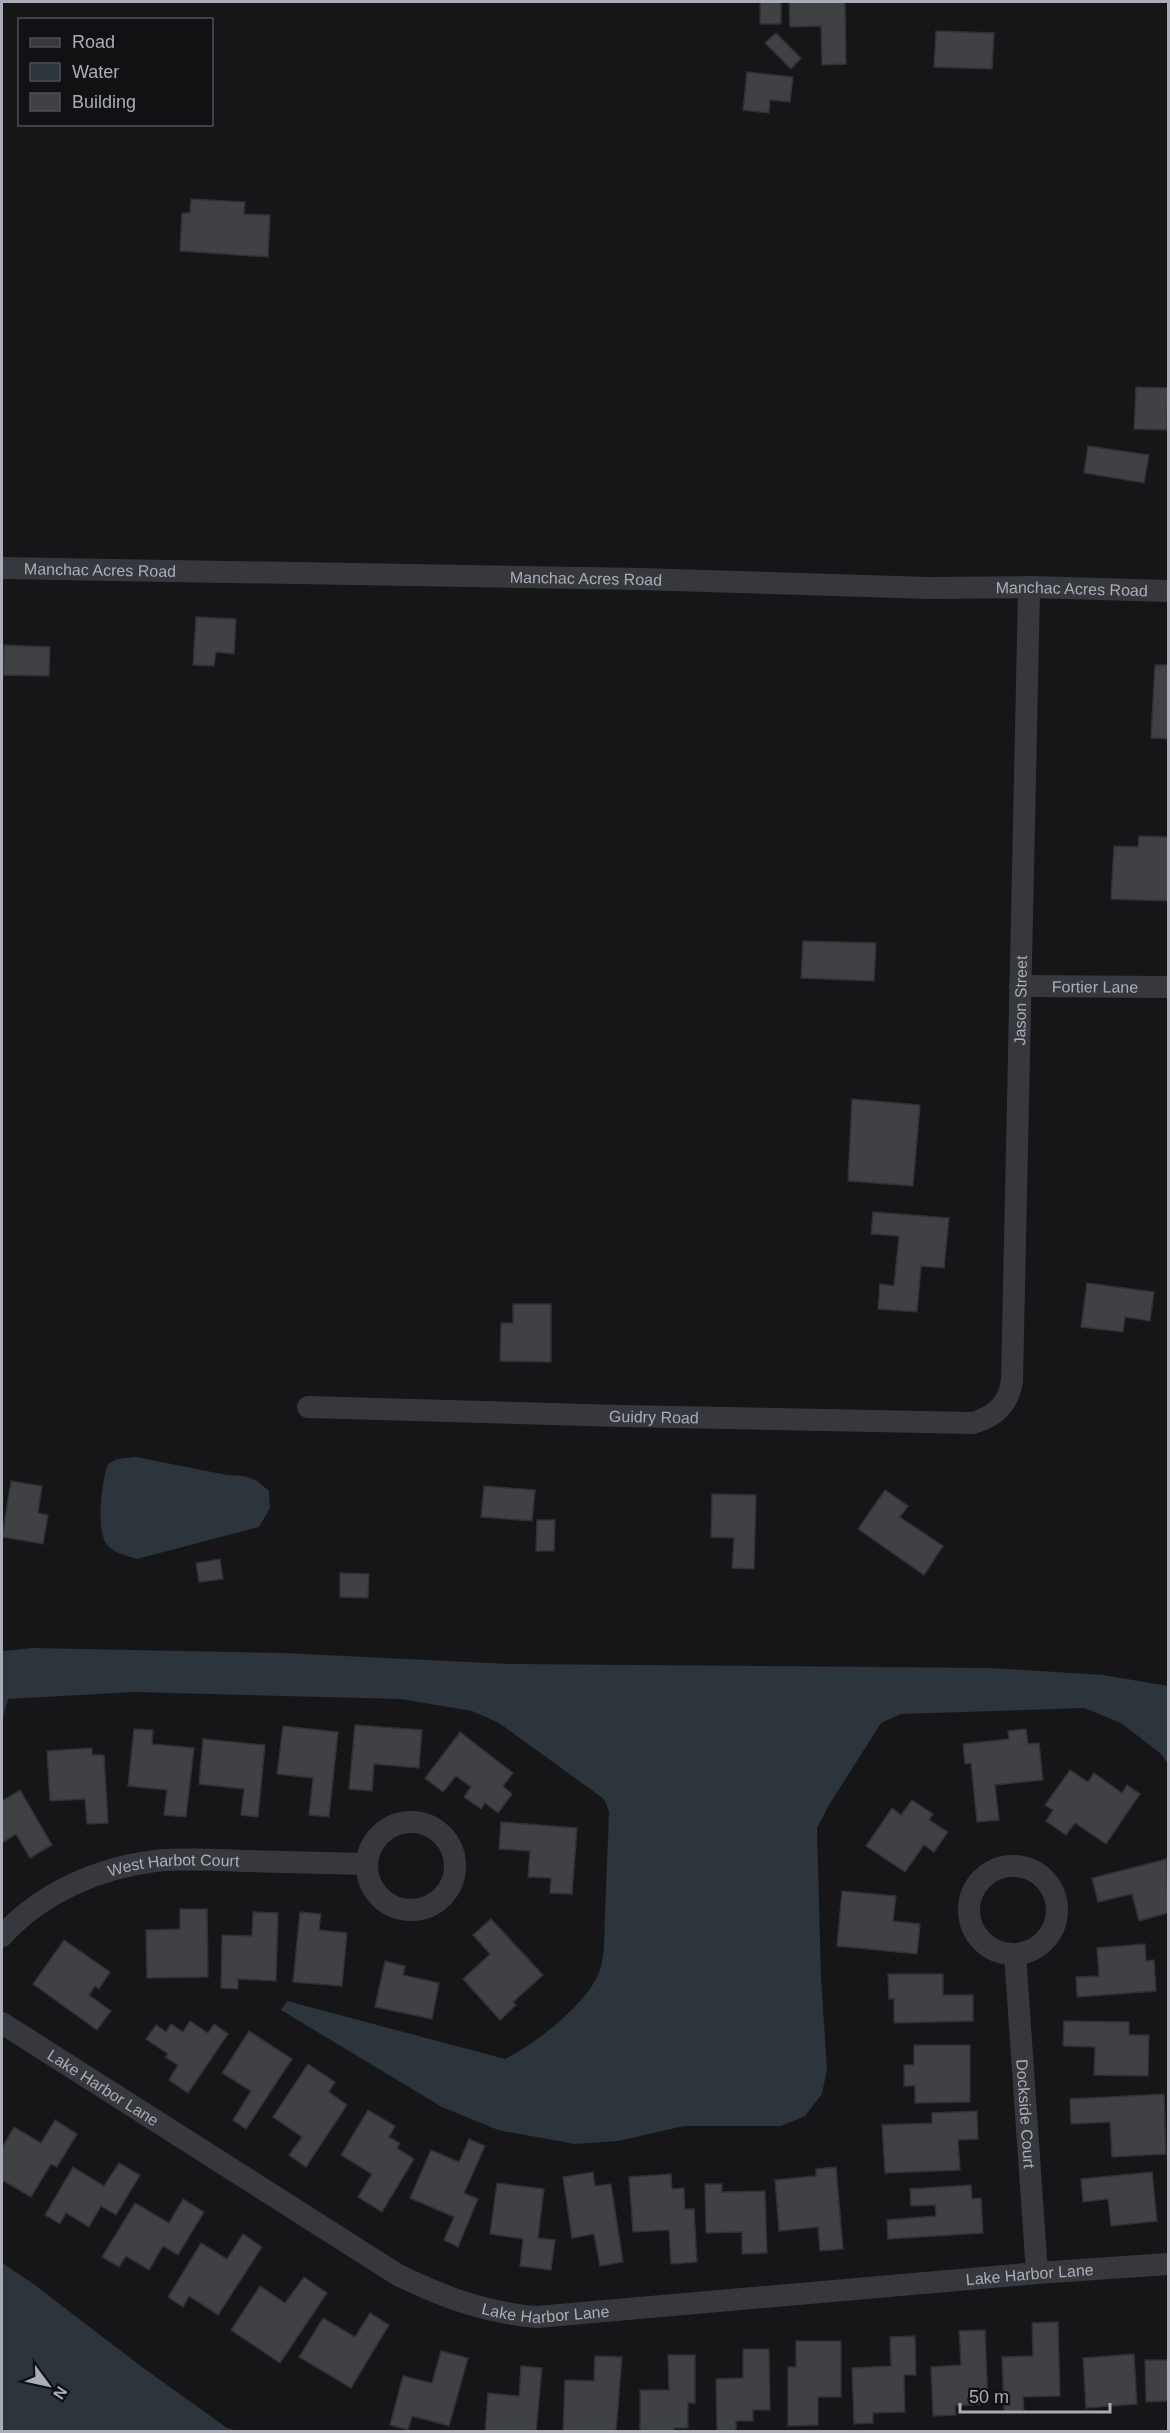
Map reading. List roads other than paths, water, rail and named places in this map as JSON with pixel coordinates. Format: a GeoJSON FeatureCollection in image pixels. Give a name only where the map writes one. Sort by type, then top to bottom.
{"type":"FeatureCollection","features":[{"type":"Feature","properties":{"kind":"street","name":"Manchac Acres Road"},"geometry":{"type":"LineString","coordinates":[[2,568],[628,579],[929,588],[1032,586],[1168,591]]}},
{"type":"Feature","properties":{"kind":"street","name":"Jason Street"},"geometry":{"type":"LineString","coordinates":[[997,1412],[1011,1392],[1012,1380],[1029,591],[1032,586]]}},
{"type":"Feature","properties":{"kind":"street","name":"Fortier Lane"},"geometry":{"type":"LineString","coordinates":[[1020,986],[1168,987]]}},
{"type":"Feature","properties":{"kind":"street","name":"Guidry Road"},"geometry":{"type":"LineString","coordinates":[[308,1407],[973,1423],[997,1412]]}},
{"type":"Feature","properties":{"kind":"street","name":"West Harbot Court"},"geometry":{"type":"LineString","coordinates":[[2,1936],[14,1922],[44,1899],[78,1882],[113,1870],[156,1861],[366,1863]]}},
{"type":"Feature","properties":{"kind":"street","name":"Dockside Court"},"geometry":{"type":"LineString","coordinates":[[1015,1954],[1037,2273]]}},
{"type":"Feature","properties":{"kind":"street","name":"Lake Harbor Lane"},"geometry":{"type":"LineString","coordinates":[[2,2023],[398,2275],[434,2293],[467,2305],[506,2315],[537,2317],[1037,2273],[1168,2264]]}},
{"type":"Feature","properties":{"kind":"water"},"geometry":{"type":"Polygon","coordinates":[[[136,1457],[227,1475],[244,1476],[257,1481],[269,1491],[270,1508],[259,1527],[137,1559],[121,1554],[108,1546],[104,1539],[101,1506],[104,1482],[108,1464],[117,1459],[136,1457]]]}},
{"type":"Feature","properties":{"kind":"water"},"geometry":{"type":"Polygon","coordinates":[[[33,1648],[283,1653],[512,1664],[990,1668],[1103,1675],[1168,1686],[1168,1764],[1161,1754],[1121,1723],[1084,1708],[901,1714],[881,1723],[817,1828],[821,1978],[827,2069],[822,2094],[805,2116],[781,2126],[684,2126],[618,2141],[575,2144],[498,2130],[442,2107],[281,2010],[287,2001],[505,2059],[531,2043],[573,2009],[594,1983],[600,1970],[604,1943],[609,1811],[604,1799],[499,1723],[472,1711],[401,1699],[135,1692],[8,1699],[2,1721],[2,1651],[33,1648]]]}},
{"type":"Feature","properties":{"kind":"water"},"geometry":{"type":"Polygon","coordinates":[[[2,2263],[227,2428],[239,2431],[2,2431],[2,2263]]]}}]}
